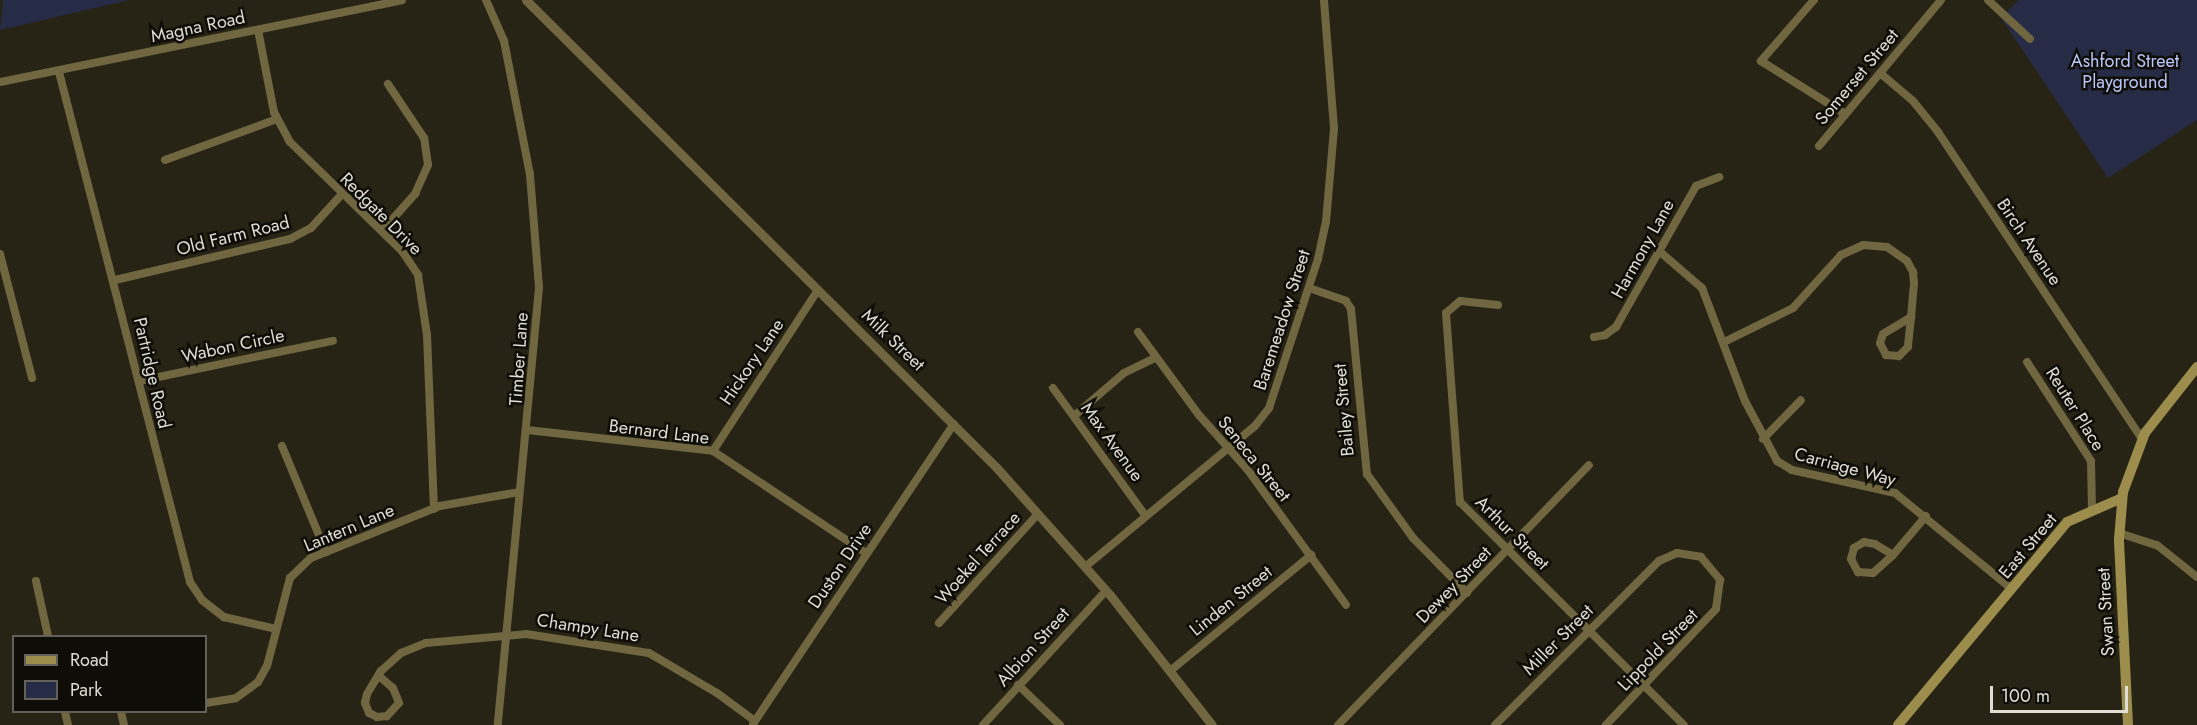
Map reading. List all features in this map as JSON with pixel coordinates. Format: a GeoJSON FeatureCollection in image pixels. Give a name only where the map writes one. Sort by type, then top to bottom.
{"type":"FeatureCollection","features":[{"type":"Feature","properties":{"kind":"main road"},"geometry":{"type":"LineString","coordinates":[[2122,498],[2128,469],[2142,439],[2197,367]]}},
{"type":"Feature","properties":{"kind":"main road","name":"East Street"},"geometry":{"type":"LineString","coordinates":[[1898,725],[2067,522],[2122,498]]}},
{"type":"Feature","properties":{"kind":"main road","name":"Swan Street"},"geometry":{"type":"LineString","coordinates":[[2122,498],[2119,533],[2128,725]]}},
{"type":"Feature","properties":{"kind":"street","name":"Magna Road"},"geometry":{"type":"LineString","coordinates":[[0,82],[59,72],[402,0]]}},
{"type":"Feature","properties":{"kind":"street","name":"Timber Lane"},"geometry":{"type":"LineString","coordinates":[[486,0],[508,59],[537,228],[539,288],[527,430],[504,637],[498,725]]}},
{"type":"Feature","properties":{"kind":"street","name":"Milk Street"},"geometry":{"type":"LineString","coordinates":[[526,0],[954,424],[1106,591],[1212,725]]}},
{"type":"Feature","properties":{"kind":"street","name":"Baremeadow Street"},"geometry":{"type":"LineString","coordinates":[[1085,567],[1228,448],[1269,408],[1309,288],[1326,222],[1334,143],[1324,0]]}},
{"type":"Feature","properties":{"kind":"street"},"geometry":{"type":"LineString","coordinates":[[1814,0],[1761,61],[1845,114]]}},
{"type":"Feature","properties":{"kind":"street","name":"Somerset Street"},"geometry":{"type":"LineString","coordinates":[[1819,146],[1941,0]]}},
{"type":"Feature","properties":{"kind":"street"},"geometry":{"type":"LineString","coordinates":[[1988,0],[2030,39]]}},
{"type":"Feature","properties":{"kind":"street","name":"Redgate Drive"},"geometry":{"type":"LineString","coordinates":[[258,30],[277,119],[303,158],[382,231],[413,265],[423,289],[434,509]]}},
{"type":"Feature","properties":{"kind":"street","name":"Partridge Road"},"geometry":{"type":"LineString","coordinates":[[59,72],[194,590],[211,610],[224,617],[276,629]]}},
{"type":"Feature","properties":{"kind":"street","name":"Birch Avenue"},"geometry":{"type":"LineString","coordinates":[[1880,73],[1913,101],[1938,132],[2142,439]]}},
{"type":"Feature","properties":{"kind":"street"},"geometry":{"type":"LineString","coordinates":[[382,231],[415,194],[428,165],[424,138],[388,84]]}},
{"type":"Feature","properties":{"kind":"street"},"geometry":{"type":"LineString","coordinates":[[165,160],[277,119]]}},
{"type":"Feature","properties":{"kind":"street","name":"Harmony Lane"},"geometry":{"type":"LineString","coordinates":[[1594,337],[1605,335],[1616,327],[1696,186],[1719,177]]}},
{"type":"Feature","properties":{"kind":"street","name":"Old Farm Road"},"geometry":{"type":"LineString","coordinates":[[115,280],[290,239],[311,228],[342,194]]}},
{"type":"Feature","properties":{"kind":"street"},"geometry":{"type":"LineString","coordinates":[[1724,342],[1793,308],[1841,255],[1863,245],[1887,247],[1907,261],[1914,283],[1911,317],[1906,351],[1895,357],[1886,355],[1880,343],[1883,334],[1911,317]]}},
{"type":"Feature","properties":{"kind":"street","name":"Carriage Way"},"geometry":{"type":"LineString","coordinates":[[1659,251],[1702,288],[1763,439],[1783,466],[1895,493],[1926,516],[2012,589]]}},
{"type":"Feature","properties":{"kind":"street"},"geometry":{"type":"LineString","coordinates":[[0,254],[32,378]]}},
{"type":"Feature","properties":{"kind":"street","name":"Bailey Street"},"geometry":{"type":"LineString","coordinates":[[1309,288],[1346,301],[1351,309],[1367,474],[1413,538],[1467,593]]}},
{"type":"Feature","properties":{"kind":"street","name":"Hickory Lane"},"geometry":{"type":"LineString","coordinates":[[713,452],[819,290]]}},
{"type":"Feature","properties":{"kind":"street","name":"Arthur Street"},"geometry":{"type":"LineString","coordinates":[[1498,305],[1460,301],[1446,313],[1460,502],[1684,725]]}},
{"type":"Feature","properties":{"kind":"street","name":"Seneca Street"},"geometry":{"type":"LineString","coordinates":[[1138,332],[1155,358],[1311,555],[1347,606]]}},
{"type":"Feature","properties":{"kind":"street","name":"Wabon Circle"},"geometry":{"type":"LineString","coordinates":[[139,381],[333,341]]}},
{"type":"Feature","properties":{"kind":"street"},"geometry":{"type":"LineString","coordinates":[[1074,416],[1124,374],[1155,358]]}},
{"type":"Feature","properties":{"kind":"street","name":"Reuter Place"},"geometry":{"type":"LineString","coordinates":[[2027,362],[2091,461],[2092,510]]}},
{"type":"Feature","properties":{"kind":"street","name":"Max Avenue"},"geometry":{"type":"LineString","coordinates":[[1053,388],[1145,515]]}},
{"type":"Feature","properties":{"kind":"street"},"geometry":{"type":"LineString","coordinates":[[1763,439],[1801,400]]}},
{"type":"Feature","properties":{"kind":"street","name":"Duston Drive"},"geometry":{"type":"LineString","coordinates":[[753,723],[954,424]]}},
{"type":"Feature","properties":{"kind":"street","name":"Bernard Lane"},"geometry":{"type":"LineString","coordinates":[[527,430],[713,452],[866,553]]}},
{"type":"Feature","properties":{"kind":"street"},"geometry":{"type":"LineString","coordinates":[[282,446],[326,552]]}},
{"type":"Feature","properties":{"kind":"street","name":"Dewey Street"},"geometry":{"type":"LineString","coordinates":[[1338,725],[1589,465]]}},
{"type":"Feature","properties":{"kind":"street","name":"Lantern Lane"},"geometry":{"type":"LineString","coordinates":[[207,703],[236,698],[258,682],[267,666],[290,578],[299,567],[326,552],[434,509],[465,499],[519,492]]}},
{"type":"Feature","properties":{"kind":"street","name":"Woekel Terrace"},"geometry":{"type":"LineString","coordinates":[[939,623],[1038,514]]}},
{"type":"Feature","properties":{"kind":"street"},"geometry":{"type":"LineString","coordinates":[[1893,555],[1875,544],[1864,542],[1854,548],[1851,559],[1858,572],[1868,574],[1893,555],[1926,516]]}},
{"type":"Feature","properties":{"kind":"street"},"geometry":{"type":"LineString","coordinates":[[2119,533],[2157,545],[2197,577]]}},
{"type":"Feature","properties":{"kind":"street","name":"Lippold Street"},"geometry":{"type":"LineString","coordinates":[[1606,725],[1713,615],[1721,592],[1720,580],[1711,564],[1689,553],[1665,557],[1643,576]]}},
{"type":"Feature","properties":{"kind":"street","name":"Linden Street"},"geometry":{"type":"LineString","coordinates":[[1170,671],[1311,555]]}},
{"type":"Feature","properties":{"kind":"street","name":"Miller Street"},"geometry":{"type":"LineString","coordinates":[[1495,725],[1643,576]]}},
{"type":"Feature","properties":{"kind":"street"},"geometry":{"type":"LineString","coordinates":[[36,581],[48,635]]}},
{"type":"Feature","properties":{"kind":"street","name":"Albion Street"},"geometry":{"type":"LineString","coordinates":[[983,725],[1106,591]]}},
{"type":"Feature","properties":{"kind":"street","name":"Champy Lane"},"geometry":{"type":"LineString","coordinates":[[379,676],[393,688],[399,703],[387,716],[377,717],[369,713],[364,703],[379,676],[401,653],[426,643],[525,634],[649,653],[717,693],[753,723]]}},
{"type":"Feature","properties":{"kind":"street"},"geometry":{"type":"LineString","coordinates":[[1018,685],[1060,725]]}},
{"type":"Feature","properties":{"kind":"green space"},"geometry":{"type":"Polygon","coordinates":[[[3,0],[129,0],[0,30],[3,0]]]}},
{"type":"Feature","properties":{"kind":"green space","name":"Ashford Street Playground"},"geometry":{"type":"Polygon","coordinates":[[[2019,0],[2197,0],[2197,120],[2108,178],[2001,18],[2019,0]]]}}]}
